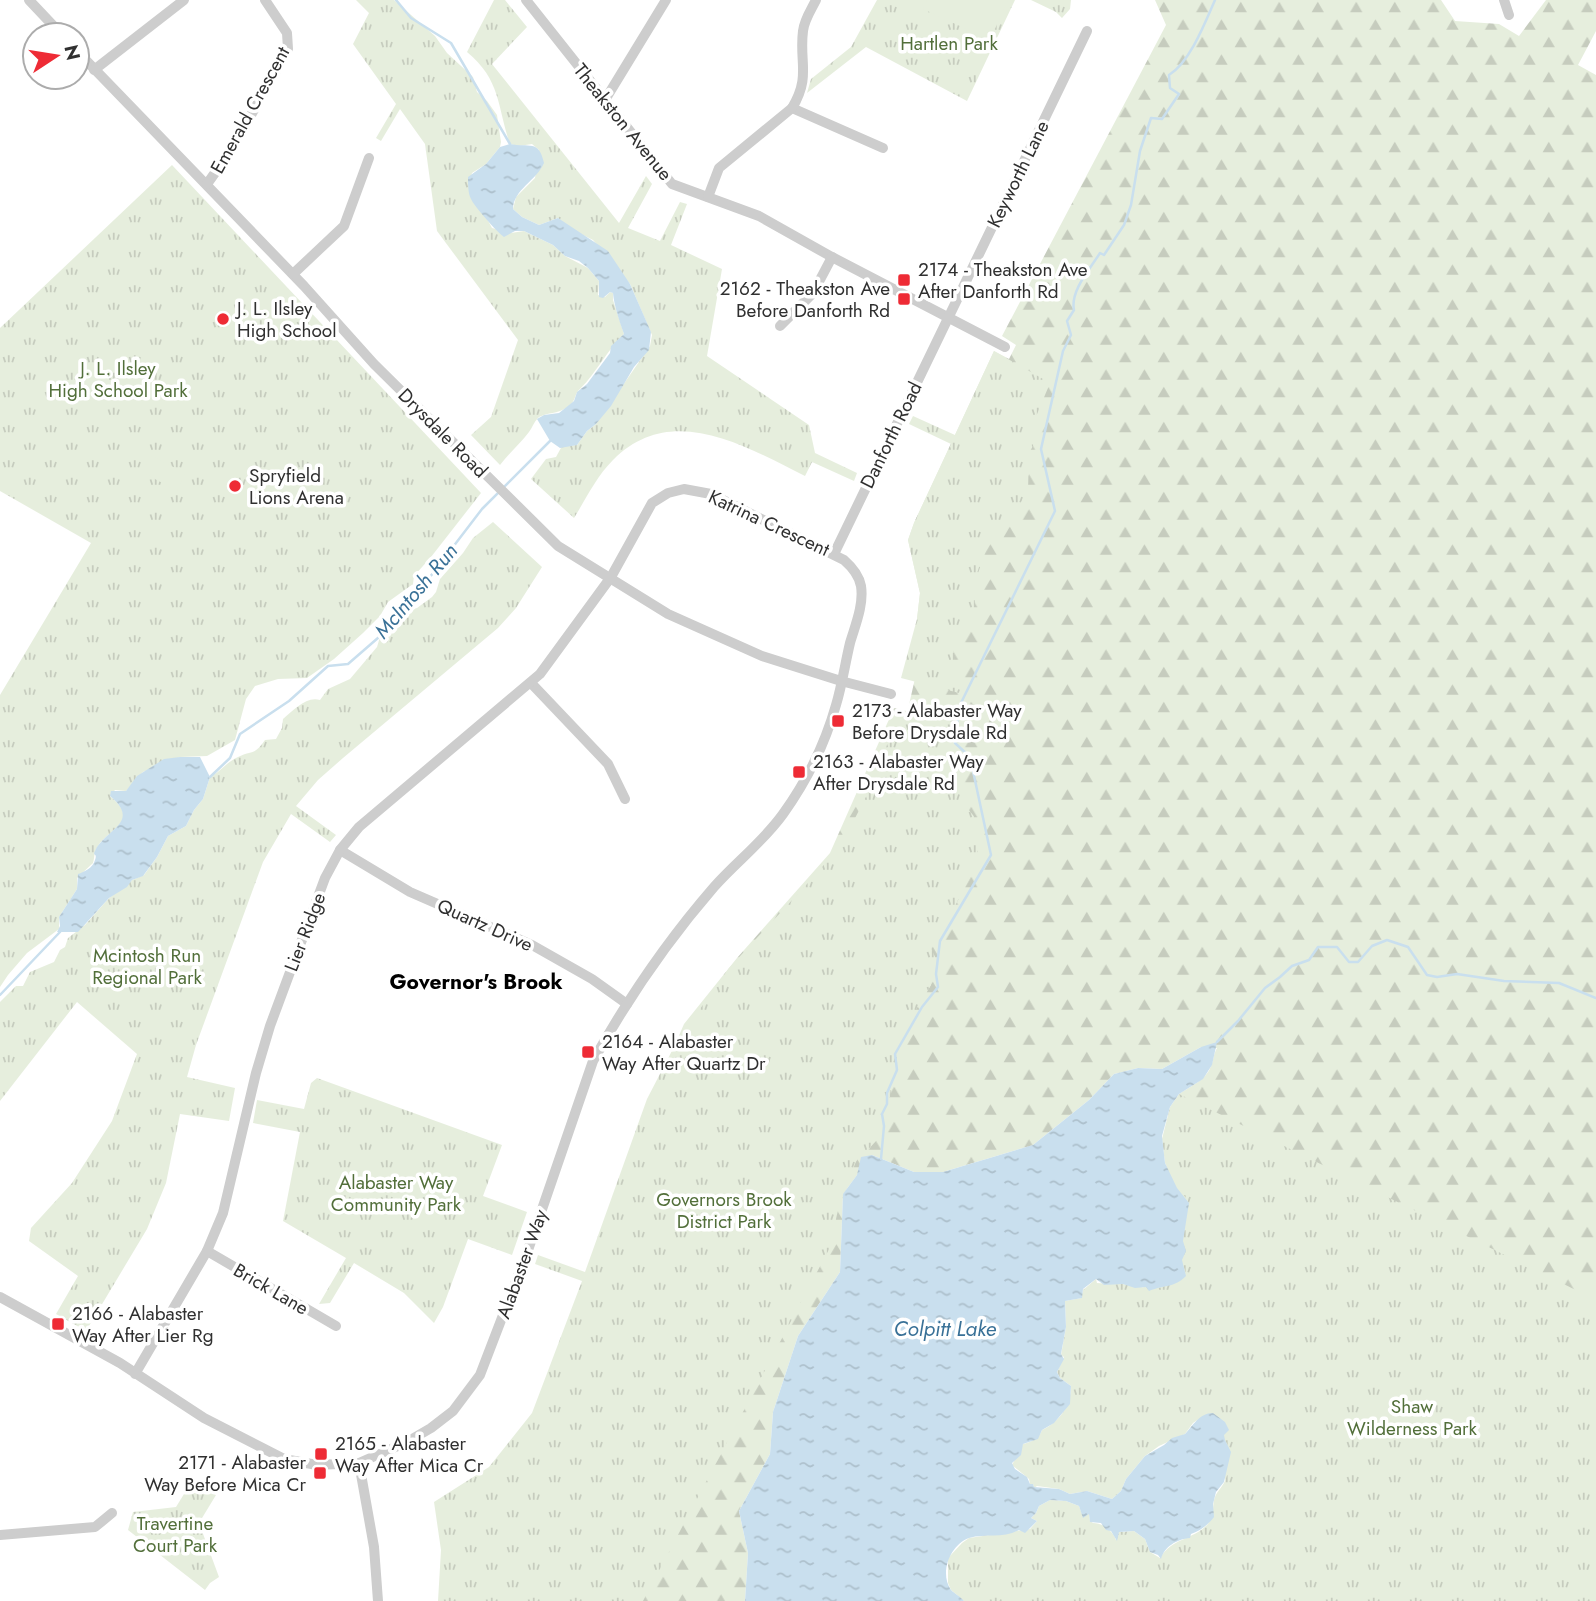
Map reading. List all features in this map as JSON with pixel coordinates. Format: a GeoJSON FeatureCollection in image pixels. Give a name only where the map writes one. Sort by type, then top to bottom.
{"type":"FeatureCollection","features":[{"type":"Feature","properties":{"kind":"street"},"geometry":{"type":"LineString","coordinates":[[29,0],[49,21]]}},
{"type":"Feature","properties":{"kind":"street"},"geometry":{"type":"LineString","coordinates":[[94,70],[184,0]]}},
{"type":"Feature","properties":{"kind":"street","name":"Emerald Crescent"},"geometry":{"type":"LineString","coordinates":[[207,184],[232,149],[288,48],[287,33],[265,0]]}},
{"type":"Feature","properties":{"kind":"street","name":"Theakston Avenue"},"geometry":{"type":"LineString","coordinates":[[526,0],[672,184],[759,216],[1005,347]]}},
{"type":"Feature","properties":{"kind":"street"},"geometry":{"type":"LineString","coordinates":[[605,100],[666,0]]}},
{"type":"Feature","properties":{"kind":"street"},"geometry":{"type":"LineString","coordinates":[[708,197],[719,169],[792,108],[802,90],[803,29],[816,0]]}},
{"type":"Feature","properties":{"kind":"street"},"geometry":{"type":"LineString","coordinates":[[1504,0],[1509,15]]}},
{"type":"Feature","properties":{"kind":"street","name":"Keyworth Lane"},"geometry":{"type":"LineString","coordinates":[[950,318],[1087,31]]}},
{"type":"Feature","properties":{"kind":"street","name":"Drysdale Road"},"geometry":{"type":"LineString","coordinates":[[91,67],[293,274],[374,364],[558,545],[668,614],[762,656],[891,694]]}},
{"type":"Feature","properties":{"kind":"street"},"geometry":{"type":"LineString","coordinates":[[792,108],[883,148]]}},
{"type":"Feature","properties":{"kind":"street"},"geometry":{"type":"LineString","coordinates":[[293,274],[344,226],[369,158]]}},
{"type":"Feature","properties":{"kind":"street"},"geometry":{"type":"LineString","coordinates":[[780,326],[813,293],[832,257]]}},
{"type":"Feature","properties":{"kind":"street","name":"Danforth Road"},"geometry":{"type":"LineString","coordinates":[[834,554],[910,393],[950,318]]}},
{"type":"Feature","properties":{"kind":"street","name":"Katrina Crescent"},"geometry":{"type":"LineString","coordinates":[[611,577],[652,503],[668,492],[684,489],[711,494],[834,554],[854,571],[861,592],[841,681]]}},
{"type":"Feature","properties":{"kind":"street","name":"Lier Ridge"},"geometry":{"type":"LineString","coordinates":[[135,1374],[207,1251],[223,1213],[256,1073],[270,1026],[325,878],[340,850],[370,816],[540,674],[611,577]]}},
{"type":"Feature","properties":{"kind":"street","name":"Alabaster Way"},"geometry":{"type":"LineString","coordinates":[[0,1297],[120,1363],[204,1418],[284,1459],[317,1465],[359,1463],[407,1443],[431,1429],[453,1411],[480,1375],[526,1255],[593,1061],[627,1004],[690,915],[717,883],[763,840],[783,815],[820,751],[836,705],[841,681]]}},
{"type":"Feature","properties":{"kind":"street"},"geometry":{"type":"LineString","coordinates":[[531,682],[608,764],[625,799]]}},
{"type":"Feature","properties":{"kind":"street","name":"Quartz Drive"},"geometry":{"type":"LineString","coordinates":[[340,850],[410,892],[554,957],[627,1004]]}},
{"type":"Feature","properties":{"kind":"street","name":"Brick Lane"},"geometry":{"type":"LineString","coordinates":[[207,1251],[336,1326]]}},
{"type":"Feature","properties":{"kind":"street"},"geometry":{"type":"LineString","coordinates":[[359,1463],[374,1547],[378,1601]]}},
{"type":"Feature","properties":{"kind":"street"},"geometry":{"type":"LineString","coordinates":[[0,1535],[95,1528],[112,1513]]}},
{"type":"Feature","properties":{"kind":"green space"},"geometry":{"type":"Polygon","coordinates":[[[356,0],[394,0],[435,36],[447,53],[473,77],[477,92],[497,115],[500,147],[486,164],[472,173],[470,183],[472,197],[492,228],[511,233],[524,231],[553,245],[565,256],[588,268],[599,281],[598,295],[605,297],[610,292],[613,293],[624,334],[578,391],[572,403],[563,410],[538,418],[500,465],[471,435],[491,417],[518,340],[437,231],[425,144],[400,109],[381,141],[376,138],[396,104],[353,44],[369,13],[356,0]]]}},
{"type":"Feature","properties":{"kind":"green space"},"geometry":{"type":"Polygon","coordinates":[[[494,0],[505,0],[527,27],[492,64],[619,223],[646,176],[652,184],[628,228],[660,241],[680,202],[687,204],[671,245],[722,269],[707,356],[809,425],[815,453],[857,473],[854,481],[812,462],[805,476],[733,442],[683,431],[659,433],[635,443],[613,460],[596,481],[574,518],[531,479],[546,459],[556,457],[562,446],[577,445],[596,424],[650,346],[652,335],[630,284],[593,240],[571,229],[558,218],[539,225],[513,209],[516,197],[535,178],[539,150],[532,144],[510,144],[492,83],[478,62],[467,52],[494,0]]]}},
{"type":"Feature","properties":{"kind":"green space","name":"Hartlen Park"},"geometry":{"type":"Polygon","coordinates":[[[877,0],[1015,0],[967,101],[866,47],[807,93],[811,79],[851,47],[877,0]]]}},
{"type":"Feature","properties":{"kind":"green space"},"geometry":{"type":"Polygon","coordinates":[[[927,0],[1008,0],[990,40],[923,9],[927,0]]]}},
{"type":"Feature","properties":{"kind":"green space","name":"Hartlen Park"},"geometry":{"type":"Polygon","coordinates":[[[1031,0],[1071,0],[1070,9],[1062,18],[1056,12],[1031,0]]]}},
{"type":"Feature","properties":{"kind":"green space"},"geometry":{"type":"Polygon","coordinates":[[[1155,0],[1441,0],[1455,21],[1499,24],[1519,36],[1546,0],[1596,0],[1596,31],[1578,65],[1596,75],[1596,1601],[1242,1520],[1146,1287],[1179,1094],[1206,1075],[1217,1048],[1201,1047],[1162,1069],[1138,1068],[1114,1074],[1089,1100],[1033,1145],[943,1172],[914,1172],[872,1155],[843,1194],[840,1272],[798,1336],[773,1412],[770,1454],[739,1511],[748,1553],[745,1601],[579,1601],[640,1126],[684,1024],[737,958],[830,853],[894,708],[906,718],[916,674],[920,593],[908,540],[994,351],[1009,359],[1016,345],[1002,336],[1166,25],[1155,0]]]}},
{"type":"Feature","properties":{"kind":"green space","name":"J. L. Ilsley High School Park"},"geometry":{"type":"Polygon","coordinates":[[[172,165],[481,493],[414,576],[413,584],[388,602],[380,616],[334,659],[307,678],[278,679],[255,686],[246,699],[235,740],[207,756],[180,757],[143,772],[126,791],[115,790],[110,796],[123,813],[122,820],[99,844],[93,863],[77,878],[77,889],[59,917],[59,929],[27,953],[0,987],[0,695],[91,543],[0,491],[0,328],[172,165]]]}},
{"type":"Feature","properties":{"kind":"green space"},"geometry":{"type":"Polygon","coordinates":[[[994,351],[1050,383],[1035,419],[1033,446],[1029,453],[1028,491],[1020,504],[1006,512],[988,544],[976,579],[974,614],[953,642],[955,672],[963,694],[901,678],[917,619],[920,593],[908,540],[951,444],[909,424],[913,416],[955,435],[994,351]]]}},
{"type":"Feature","properties":{"kind":"green space"},"geometry":{"type":"Polygon","coordinates":[[[152,456],[185,473],[177,491],[142,472],[152,456]]]}},
{"type":"Feature","properties":{"kind":"green space","name":"Mcintosh Run Regional Park"},"geometry":{"type":"Polygon","coordinates":[[[493,522],[542,567],[516,608],[498,628],[318,780],[296,806],[336,835],[330,842],[291,814],[263,862],[196,1045],[187,1077],[235,1088],[229,1121],[180,1114],[166,1183],[147,1229],[86,1331],[56,1314],[78,1276],[29,1241],[31,1228],[72,1183],[112,1121],[137,1054],[77,1002],[0,1101],[0,1002],[16,986],[23,986],[30,972],[54,962],[68,938],[85,925],[109,898],[132,880],[144,875],[168,836],[186,826],[203,799],[210,777],[234,759],[255,751],[265,740],[276,739],[283,719],[300,705],[310,700],[320,700],[328,689],[350,679],[377,647],[380,637],[399,613],[417,608],[432,597],[440,579],[473,538],[493,522]]]}},
{"type":"Feature","properties":{"kind":"green space","name":"Governors Brook District Park"},"geometry":{"type":"Polygon","coordinates":[[[894,708],[956,723],[955,754],[967,808],[978,821],[978,850],[973,872],[946,923],[931,927],[926,937],[937,961],[928,977],[931,985],[914,1013],[908,1034],[901,1044],[901,1072],[882,1109],[881,1135],[854,1166],[837,1214],[835,1238],[643,1601],[438,1601],[441,1550],[434,1502],[489,1467],[532,1413],[582,1281],[535,1264],[538,1255],[585,1272],[647,1099],[676,1043],[729,968],[820,870],[850,828],[873,783],[891,734],[894,708]]]}},
{"type":"Feature","properties":{"kind":"green space","name":"Alabaster Way Community Park"},"geometry":{"type":"Polygon","coordinates":[[[317,1078],[502,1145],[483,1196],[527,1212],[512,1255],[468,1239],[443,1307],[434,1323],[404,1293],[354,1263],[330,1303],[319,1304],[346,1258],[283,1221],[300,1132],[253,1123],[257,1100],[304,1109],[311,1083],[317,1078]]]}},
{"type":"Feature","properties":{"kind":"green space","name":"Shaw Wilderness Park"},"geometry":{"type":"Polygon","coordinates":[[[1179,1094],[1596,1300],[1596,1601],[964,1601],[951,1590],[948,1583],[948,1558],[962,1543],[969,1538],[1030,1529],[1037,1521],[1031,1518],[1039,1506],[1050,1500],[1066,1501],[1079,1506],[1082,1514],[1089,1514],[1090,1521],[1107,1528],[1116,1540],[1119,1532],[1134,1531],[1145,1539],[1150,1552],[1160,1558],[1170,1547],[1201,1530],[1211,1519],[1215,1497],[1225,1481],[1229,1466],[1230,1455],[1225,1440],[1228,1429],[1225,1422],[1199,1419],[1185,1434],[1159,1446],[1145,1456],[1126,1479],[1121,1491],[1112,1499],[1087,1491],[1070,1494],[1059,1489],[1037,1486],[1034,1488],[1029,1479],[1012,1465],[1023,1444],[1034,1440],[1042,1430],[1054,1423],[1069,1400],[1071,1386],[1060,1378],[1057,1372],[1064,1357],[1061,1355],[1066,1327],[1065,1301],[1081,1298],[1083,1290],[1096,1279],[1097,1283],[1146,1287],[1149,1291],[1181,1281],[1186,1274],[1182,1260],[1186,1251],[1183,1241],[1188,1200],[1177,1188],[1165,1163],[1162,1139],[1170,1107],[1179,1094]]]}},
{"type":"Feature","properties":{"kind":"green space","name":"Travertine Court Park"},"geometry":{"type":"Polygon","coordinates":[[[192,1481],[216,1495],[199,1523],[219,1577],[205,1590],[128,1530],[133,1512],[176,1507],[192,1481]]]}},
{"type":"Feature","properties":{"kind":"water"},"geometry":{"type":"Polygon","coordinates":[[[510,144],[536,147],[544,163],[517,196],[513,209],[539,225],[558,218],[608,251],[630,284],[651,332],[649,350],[634,367],[611,406],[577,445],[560,448],[550,441],[537,419],[559,413],[574,401],[577,392],[587,384],[610,353],[611,346],[624,334],[613,293],[599,297],[599,281],[588,268],[565,256],[553,245],[524,231],[515,231],[504,237],[473,202],[469,194],[468,177],[486,164],[500,147],[510,144]]]}},
{"type":"Feature","properties":{"kind":"water"},"geometry":{"type":"Polygon","coordinates":[[[200,757],[210,777],[203,799],[186,826],[168,836],[143,876],[132,880],[127,887],[109,898],[78,932],[57,932],[60,926],[59,917],[77,889],[78,874],[92,865],[96,849],[122,819],[119,805],[110,796],[111,791],[126,791],[137,776],[164,759],[200,757]]]}},
{"type":"Feature","properties":{"kind":"water","name":"Colpitt Lake"},"geometry":{"type":"Polygon","coordinates":[[[1217,1042],[1212,1065],[1203,1079],[1179,1094],[1170,1107],[1162,1136],[1165,1163],[1177,1188],[1189,1203],[1183,1241],[1186,1251],[1182,1260],[1186,1276],[1173,1284],[1149,1291],[1146,1287],[1104,1285],[1096,1279],[1083,1289],[1082,1298],[1065,1301],[1066,1327],[1061,1354],[1064,1359],[1057,1372],[1060,1378],[1071,1386],[1070,1404],[1054,1423],[1042,1430],[1038,1439],[1023,1444],[1021,1455],[1012,1463],[1034,1487],[1059,1489],[1070,1494],[1087,1491],[1112,1499],[1121,1491],[1126,1479],[1145,1456],[1172,1438],[1185,1434],[1204,1415],[1213,1413],[1225,1422],[1229,1430],[1224,1435],[1231,1452],[1224,1482],[1216,1492],[1214,1517],[1191,1534],[1190,1538],[1172,1544],[1161,1559],[1150,1552],[1145,1539],[1134,1531],[1119,1532],[1117,1541],[1111,1531],[1106,1530],[1101,1523],[1090,1522],[1089,1514],[1083,1518],[1079,1506],[1066,1501],[1050,1500],[1039,1506],[1031,1518],[1037,1521],[1025,1533],[1019,1530],[969,1538],[956,1547],[948,1560],[946,1576],[951,1590],[964,1601],[745,1601],[748,1553],[739,1511],[770,1454],[773,1412],[798,1336],[840,1272],[843,1194],[857,1175],[861,1157],[872,1155],[914,1172],[943,1172],[1033,1145],[1089,1100],[1114,1074],[1138,1068],[1162,1069],[1201,1047],[1217,1042]]]}},
{"type":"Feature","properties":{"kind":"waterway","name":"McIntosh Run"},"geometry":{"type":"LineString","coordinates":[[396,0],[411,18],[451,43],[510,144]]}},
{"type":"Feature","properties":{"kind":"waterway"},"geometry":{"type":"LineString","coordinates":[[881,1159],[884,1126],[882,1114],[897,1070],[895,1054],[922,1007],[938,987],[936,974],[940,941],[991,855],[970,757],[955,743],[959,707],[1055,511],[1041,449],[1063,351],[1071,335],[1067,321],[1074,310],[1075,295],[1082,280],[1100,253],[1104,255],[1124,225],[1131,205],[1140,151],[1151,118],[1162,119],[1179,94],[1170,88],[1169,75],[1190,52],[1215,0]]}},
{"type":"Feature","properties":{"kind":"waterway","name":"McIntosh Run"},"geometry":{"type":"LineString","coordinates":[[210,777],[230,758],[240,734],[289,701],[328,666],[348,664],[394,624],[482,509],[550,441]]}},
{"type":"Feature","properties":{"kind":"waterway","name":"McIntosh Run"},"geometry":{"type":"LineString","coordinates":[[0,995],[60,932]]}},
{"type":"Feature","properties":{"kind":"waterway"},"geometry":{"type":"LineString","coordinates":[[1217,1042],[1265,988],[1292,966],[1309,960],[1318,947],[1337,947],[1349,962],[1358,962],[1372,946],[1387,940],[1408,947],[1427,975],[1437,977],[1457,974],[1504,981],[1559,983],[1596,998]]}},
{"type":"Feature","properties":{"kind":"place","name":"2174 - Theakston Ave After Danforth Rd"},"geometry":{"type":"Point","coordinates":[904,280]}},
{"type":"Feature","properties":{"kind":"place","name":"2162 - Theakston Ave Before Danforth Rd"},"geometry":{"type":"Point","coordinates":[904,299]}},
{"type":"Feature","properties":{"kind":"place","name":"J. L. Ilsley High School"},"geometry":{"type":"Point","coordinates":[223,319]}},
{"type":"Feature","properties":{"kind":"place","name":"Spryfield Lions Arena"},"geometry":{"type":"Point","coordinates":[235,486]}},
{"type":"Feature","properties":{"kind":"place","name":"2173 - Alabaster Way Before Drysdale Rd"},"geometry":{"type":"Point","coordinates":[838,721]}},
{"type":"Feature","properties":{"kind":"place","name":"2163 - Alabaster Way After Drysdale Rd"},"geometry":{"type":"Point","coordinates":[799,772]}},
{"type":"Feature","properties":{"kind":"place","name":"2164 - Alabaster Way After Quartz Dr"},"geometry":{"type":"Point","coordinates":[588,1052]}},
{"type":"Feature","properties":{"kind":"place","name":"2166 - Alabaster Way After Lier Rg"},"geometry":{"type":"Point","coordinates":[58,1324]}},
{"type":"Feature","properties":{"kind":"place","name":"2165 - Alabaster Way After Mica Cr"},"geometry":{"type":"Point","coordinates":[321,1454]}},
{"type":"Feature","properties":{"kind":"place","name":"2171 - Alabaster Way Before Mica Cr"},"geometry":{"type":"Point","coordinates":[320,1473]}},
{"type":"Feature","properties":{"kind":"district","name":"Governor's Brook"},"geometry":{"type":"Point","coordinates":[476,982]}}]}
